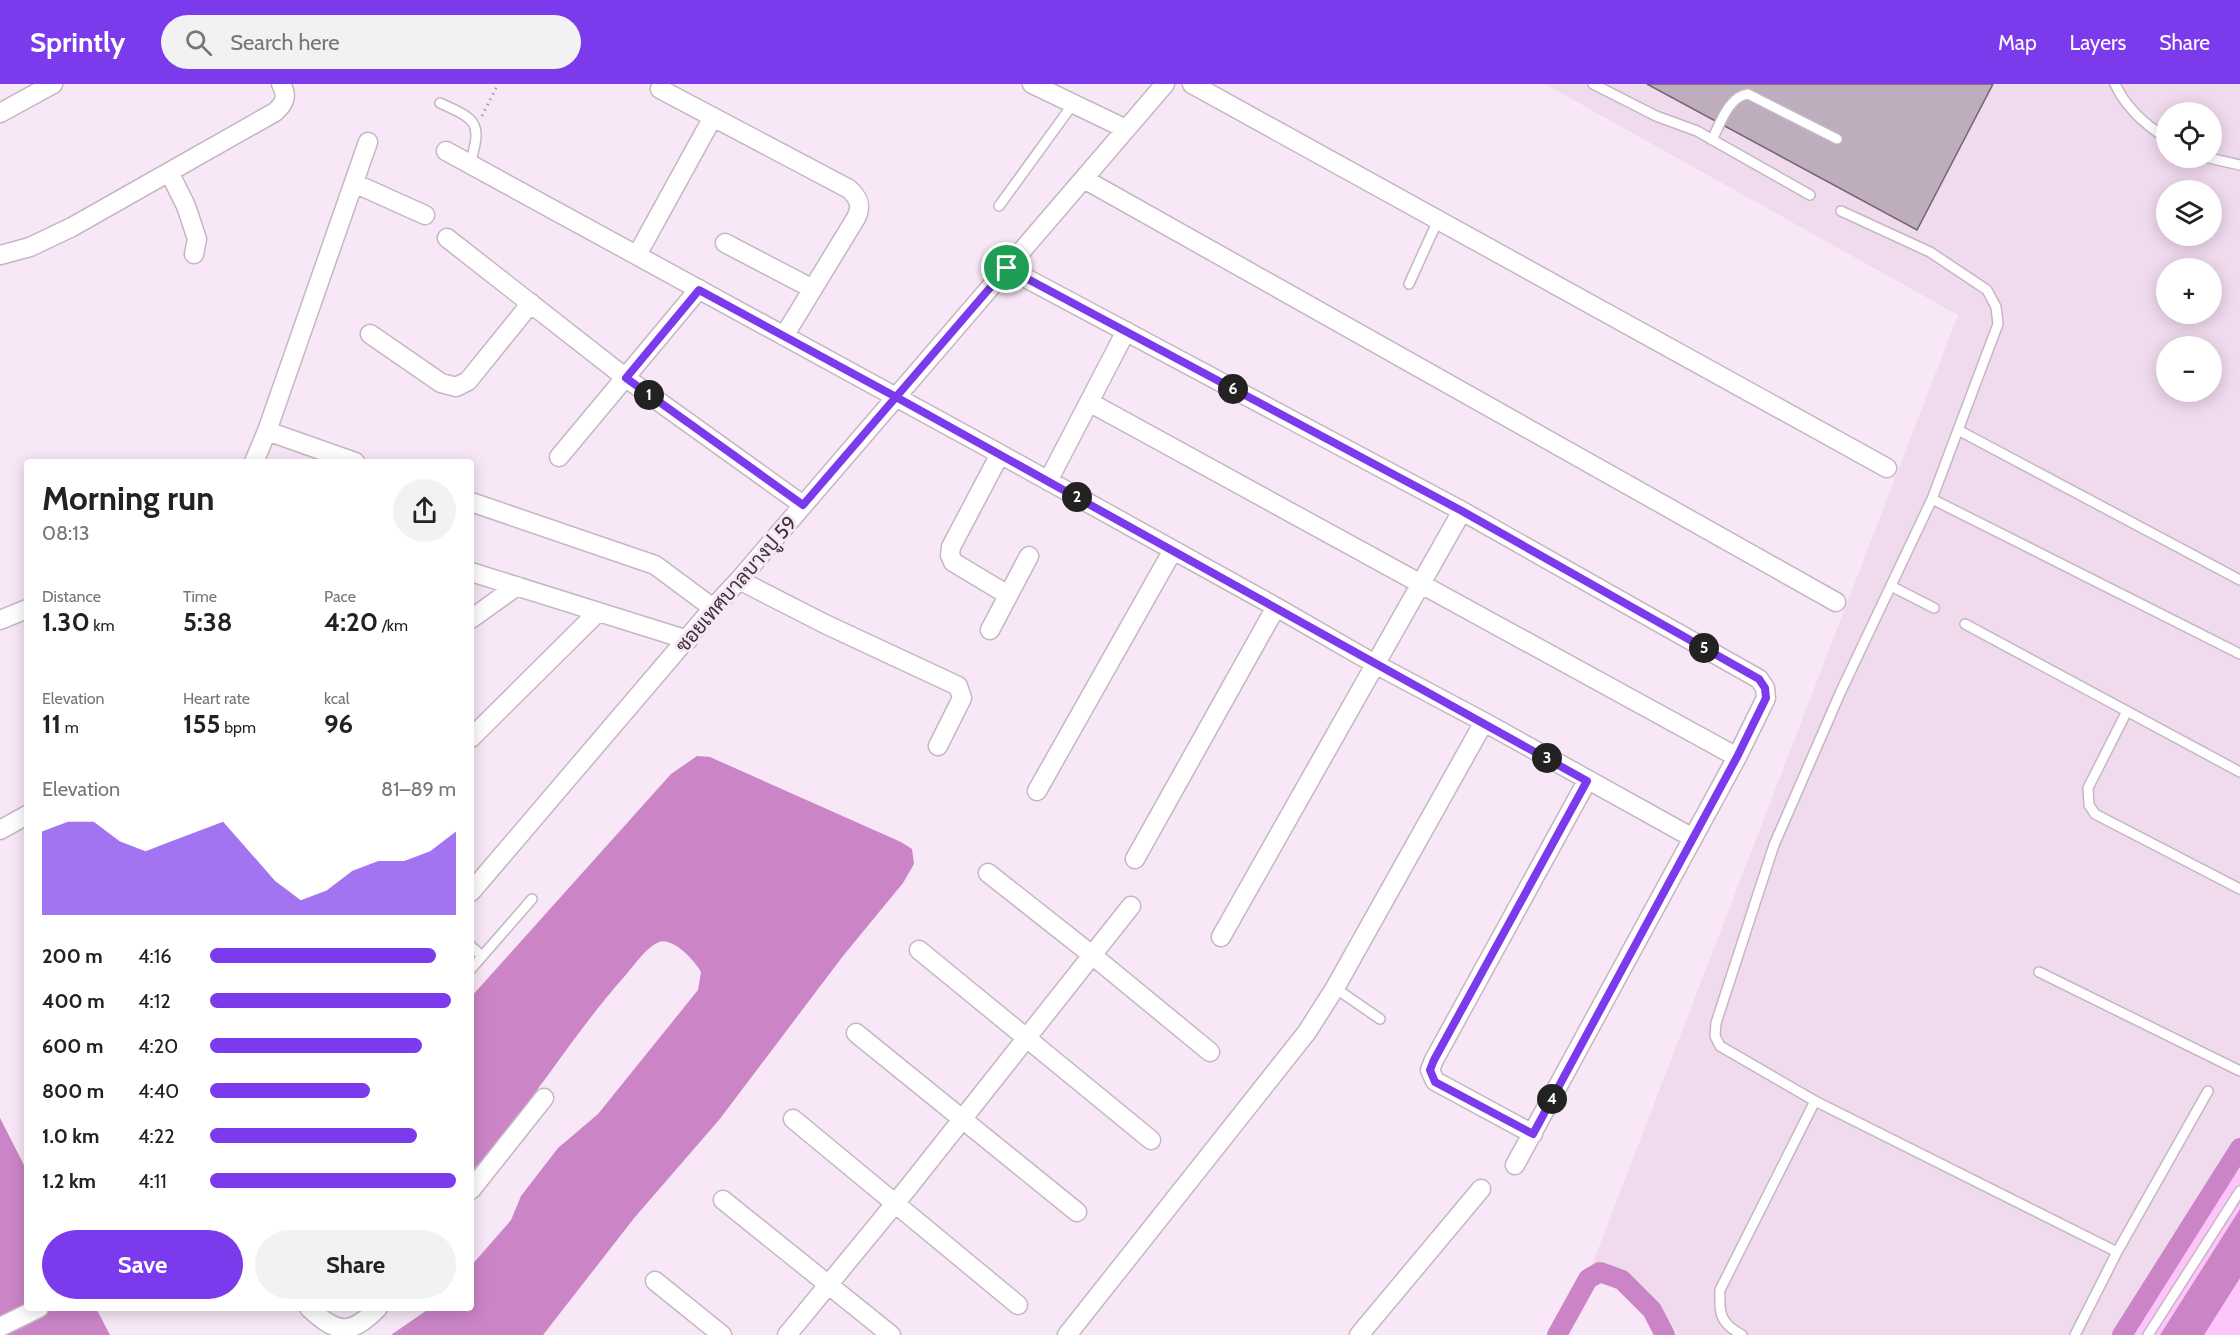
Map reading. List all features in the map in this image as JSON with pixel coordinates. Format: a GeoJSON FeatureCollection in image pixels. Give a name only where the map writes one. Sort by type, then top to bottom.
{"type":"FeatureCollection","features":[{"type":"Feature","properties":{"kind":"street"},"geometry":{"type":"LineString","coordinates":[[0,114],[53,84]]}},
{"type":"Feature","properties":{"kind":"street"},"geometry":{"type":"LineString","coordinates":[[0,255],[30,247],[47,239],[275,112],[285,99],[286,94],[281,84]]}},
{"type":"Feature","properties":{"kind":"street"},"geometry":{"type":"LineString","coordinates":[[1032,84],[1126,129]]}},
{"type":"Feature","properties":{"kind":"street","name":"ซอยเทศบาลบางปู 59"},"geometry":{"type":"LineString","coordinates":[[474,889],[1165,84]]}},
{"type":"Feature","properties":{"kind":"street"},"geometry":{"type":"LineString","coordinates":[[1192,84],[1887,468]]}},
{"type":"Feature","properties":{"kind":"street"},"geometry":{"type":"LineString","coordinates":[[660,89],[849,189],[860,203],[859,211],[784,336]]}},
{"type":"Feature","properties":{"kind":"street"},"geometry":{"type":"LineString","coordinates":[[637,255],[713,117]]}},
{"type":"Feature","properties":{"kind":"street"},"geometry":{"type":"LineString","coordinates":[[255,459],[368,142]]}},
{"type":"Feature","properties":{"kind":"street"},"geometry":{"type":"LineString","coordinates":[[446,151],[1000,454],[1375,664],[1693,838]]}},
{"type":"Feature","properties":{"kind":"street"},"geometry":{"type":"LineString","coordinates":[[169,172],[186,206],[197,238],[194,254]]}},
{"type":"Feature","properties":{"kind":"street"},"geometry":{"type":"LineString","coordinates":[[1084,179],[1836,602]]}},
{"type":"Feature","properties":{"kind":"street"},"geometry":{"type":"LineString","coordinates":[[354,183],[425,215]]}},
{"type":"Feature","properties":{"kind":"street"},"geometry":{"type":"LineString","coordinates":[[447,238],[626,378],[803,505]]}},
{"type":"Feature","properties":{"kind":"street"},"geometry":{"type":"LineString","coordinates":[[725,243],[813,289]]}},
{"type":"Feature","properties":{"kind":"street"},"geometry":{"type":"LineString","coordinates":[[1007,268],[1462,511],[1759,679],[1765,688],[1766,698],[1737,757],[1515,1165]]}},
{"type":"Feature","properties":{"kind":"street"},"geometry":{"type":"LineString","coordinates":[[559,457],[699,290]]}},
{"type":"Feature","properties":{"kind":"street"},"geometry":{"type":"LineString","coordinates":[[370,334],[441,383],[456,387],[468,381],[531,303]]}},
{"type":"Feature","properties":{"kind":"street"},"geometry":{"type":"LineString","coordinates":[[1048,481],[1126,331]]}},
{"type":"Feature","properties":{"kind":"street"},"geometry":{"type":"LineString","coordinates":[[1089,402],[1737,757]]}},
{"type":"Feature","properties":{"kind":"street"},"geometry":{"type":"LineString","coordinates":[[267,431],[346,459]]}},
{"type":"Feature","properties":{"kind":"street"},"geometry":{"type":"LineString","coordinates":[[1000,454],[951,547],[950,555],[953,562],[1008,595]]}},
{"type":"Feature","properties":{"kind":"street"},"geometry":{"type":"LineString","coordinates":[[474,503],[655,565],[713,608]]}},
{"type":"Feature","properties":{"kind":"street"},"geometry":{"type":"LineString","coordinates":[[1221,937],[1462,511]]}},
{"type":"Feature","properties":{"kind":"street"},"geometry":{"type":"LineString","coordinates":[[1037,791],[1173,550]]}},
{"type":"Feature","properties":{"kind":"street"},"geometry":{"type":"LineString","coordinates":[[990,630],[1029,556]]}},
{"type":"Feature","properties":{"kind":"street"},"geometry":{"type":"LineString","coordinates":[[474,573],[688,640]]}},
{"type":"Feature","properties":{"kind":"street"},"geometry":{"type":"LineString","coordinates":[[739,580],[825,624],[957,686],[962,698],[938,746]]}},
{"type":"Feature","properties":{"kind":"street"},"geometry":{"type":"LineString","coordinates":[[474,617],[517,586]]}},
{"type":"Feature","properties":{"kind":"street"},"geometry":{"type":"LineString","coordinates":[[1135,859],[1276,607]]}},
{"type":"Feature","properties":{"kind":"street"},"geometry":{"type":"LineString","coordinates":[[0,620],[24,610]]}},
{"type":"Feature","properties":{"kind":"street"},"geometry":{"type":"LineString","coordinates":[[474,735],[598,612]]}},
{"type":"Feature","properties":{"kind":"street"},"geometry":{"type":"LineString","coordinates":[[1067,1335],[1306,1032],[1335,988],[1484,722]]}},
{"type":"Feature","properties":{"kind":"street"},"geometry":{"type":"LineString","coordinates":[[1533,1134],[1435,1082],[1430,1070],[1587,781]]}},
{"type":"Feature","properties":{"kind":"street"},"geometry":{"type":"LineString","coordinates":[[0,830],[24,817]]}},
{"type":"Feature","properties":{"kind":"street"},"geometry":{"type":"LineString","coordinates":[[988,873],[1209,1052]]}},
{"type":"Feature","properties":{"kind":"street"},"geometry":{"type":"LineString","coordinates":[[787,1335],[1131,906]]}},
{"type":"Feature","properties":{"kind":"street"},"geometry":{"type":"LineString","coordinates":[[919,950],[1151,1140]]}},
{"type":"Feature","properties":{"kind":"street"},"geometry":{"type":"LineString","coordinates":[[856,1033],[1077,1212]]}},
{"type":"Feature","properties":{"kind":"street"},"geometry":{"type":"LineString","coordinates":[[474,1186],[544,1098]]}},
{"type":"Feature","properties":{"kind":"street"},"geometry":{"type":"LineString","coordinates":[[793,1119],[1018,1305]]}},
{"type":"Feature","properties":{"kind":"street"},"geometry":{"type":"LineString","coordinates":[[1359,1335],[1481,1189]]}},
{"type":"Feature","properties":{"kind":"street"},"geometry":{"type":"LineString","coordinates":[[723,1200],[891,1335]]}},
{"type":"Feature","properties":{"kind":"street"},"geometry":{"type":"LineString","coordinates":[[655,1281],[722,1335]]}},
{"type":"Feature","properties":{"kind":"street"},"geometry":{"type":"LineString","coordinates":[[0,1327],[33,1311]]}},
{"type":"Feature","properties":{"kind":"street"},"geometry":{"type":"LineString","coordinates":[[312,1311],[328,1327],[339,1332],[352,1332],[364,1325],[376,1311]]}},
{"type":"Feature","properties":{"kind":"lane"},"geometry":{"type":"LineString","coordinates":[[1593,84],[1656,116],[1697,131],[1810,195]]}},
{"type":"Feature","properties":{"kind":"lane"},"geometry":{"type":"LineString","coordinates":[[2115,84],[2132,112],[2156,132]]}},
{"type":"Feature","properties":{"kind":"lane"},"geometry":{"type":"LineString","coordinates":[[1712,140],[1734,100],[1741,95],[1748,94],[1837,139]]}},
{"type":"Feature","properties":{"kind":"lane"},"geometry":{"type":"LineString","coordinates":[[440,103],[465,114],[473,121],[477,139],[470,164]]}},
{"type":"Feature","properties":{"kind":"lane"},"geometry":{"type":"LineString","coordinates":[[999,206],[1073,104]]}},
{"type":"Feature","properties":{"kind":"lane"},"geometry":{"type":"LineString","coordinates":[[2222,161],[2240,165]]}},
{"type":"Feature","properties":{"kind":"lane"},"geometry":{"type":"LineString","coordinates":[[1840,211],[1930,252],[1987,290],[1996,307],[1998,324],[1932,499],[1841,691],[1774,845],[1716,1023],[1715,1036],[1720,1046],[1815,1101],[2117,1251]]}},
{"type":"Feature","properties":{"kind":"lane"},"geometry":{"type":"LineString","coordinates":[[1409,284],[1438,220]]}},
{"type":"Feature","properties":{"kind":"lane"},"geometry":{"type":"LineString","coordinates":[[1958,430],[2240,580]]}},
{"type":"Feature","properties":{"kind":"lane"},"geometry":{"type":"LineString","coordinates":[[1932,499],[2240,654]]}},
{"type":"Feature","properties":{"kind":"lane"},"geometry":{"type":"LineString","coordinates":[[1891,586],[1934,608]]}},
{"type":"Feature","properties":{"kind":"lane"},"geometry":{"type":"LineString","coordinates":[[1965,624],[2240,772]]}},
{"type":"Feature","properties":{"kind":"lane"},"geometry":{"type":"LineString","coordinates":[[2127,711],[2088,788],[2089,805],[2095,814],[2240,889]]}},
{"type":"Feature","properties":{"kind":"lane"},"geometry":{"type":"LineString","coordinates":[[474,965],[532,899]]}},
{"type":"Feature","properties":{"kind":"lane"},"geometry":{"type":"LineString","coordinates":[[474,949],[482,956]]}},
{"type":"Feature","properties":{"kind":"lane"},"geometry":{"type":"LineString","coordinates":[[2039,972],[2240,1071]]}},
{"type":"Feature","properties":{"kind":"lane"},"geometry":{"type":"LineString","coordinates":[[1335,988],[1380,1019]]}},
{"type":"Feature","properties":{"kind":"lane"},"geometry":{"type":"LineString","coordinates":[[2075,1335],[2117,1251],[2208,1091]]}},
{"type":"Feature","properties":{"kind":"lane"},"geometry":{"type":"LineString","coordinates":[[1742,1335],[1729,1328],[1719,1311],[1720,1290],[1815,1101]]}},
{"type":"Feature","properties":{"kind":"lane"},"geometry":{"type":"LineString","coordinates":[[2148,1335],[2240,1191]]}},
{"type":"Feature","properties":{"kind":"path"},"geometry":{"type":"LineString","coordinates":[[476,128],[498,84]]}},
{"type":"Feature","properties":{"kind":"shaded area"},"geometry":{"type":"Polygon","coordinates":[[[1545,84],[2240,84],[2240,1150],[2121,1335],[1678,1335],[1648,1291],[1592,1265],[1958,315],[1545,84]]]}},
{"type":"Feature","properties":{"kind":"shaded area"},"geometry":{"type":"Polygon","coordinates":[[[697,756],[710,757],[901,842],[912,849],[914,864],[903,883],[843,956],[719,1120],[635,1217],[543,1335],[391,1335],[426,1311],[474,1311],[474,1263],[511,1220],[521,1196],[558,1148],[598,1114],[698,990],[701,972],[683,951],[665,941],[649,948],[604,1001],[511,1125],[474,1169],[474,994],[671,774],[697,756]]]}},
{"type":"Feature","properties":{"kind":"shaded area"},"geometry":{"type":"Polygon","coordinates":[[[0,1118],[24,1165],[24,1311],[98,1311],[110,1335],[0,1335],[0,1118]]]}},
{"type":"Feature","properties":{"kind":"shaded area"},"geometry":{"type":"Polygon","coordinates":[[[2240,1159],[2240,1335],[2126,1335],[2240,1159]]]}},
{"type":"Feature","properties":{"kind":"shaded area"},"geometry":{"type":"Polygon","coordinates":[[[2240,1209],[2240,1278],[2204,1335],[2160,1335],[2240,1209]]]}},
{"type":"Feature","properties":{"kind":"building"},"geometry":{"type":"Polygon","coordinates":[[[1647,84],[1993,84],[1917,230],[1647,84]]]}},
{"type":"Feature","properties":{"kind":"waterway"},"geometry":{"type":"LineString","coordinates":[[2122,1335],[2240,1148]]}},
{"type":"Feature","properties":{"kind":"waterway"},"geometry":{"type":"LineString","coordinates":[[1557,1335],[1588,1279],[1600,1272],[1622,1280],[1652,1310],[1665,1335]]}},
{"type":"Feature","properties":{"kind":"route"},"geometry":{"type":"LineString","coordinates":[[1007,268],[896,397],[699,290],[626,378],[803,505],[896,397],[1587,781],[1430,1070],[1435,1082],[1533,1134],[1737,757],[1766,698],[1765,688],[1759,679],[1462,511],[1007,268]]}}]}
